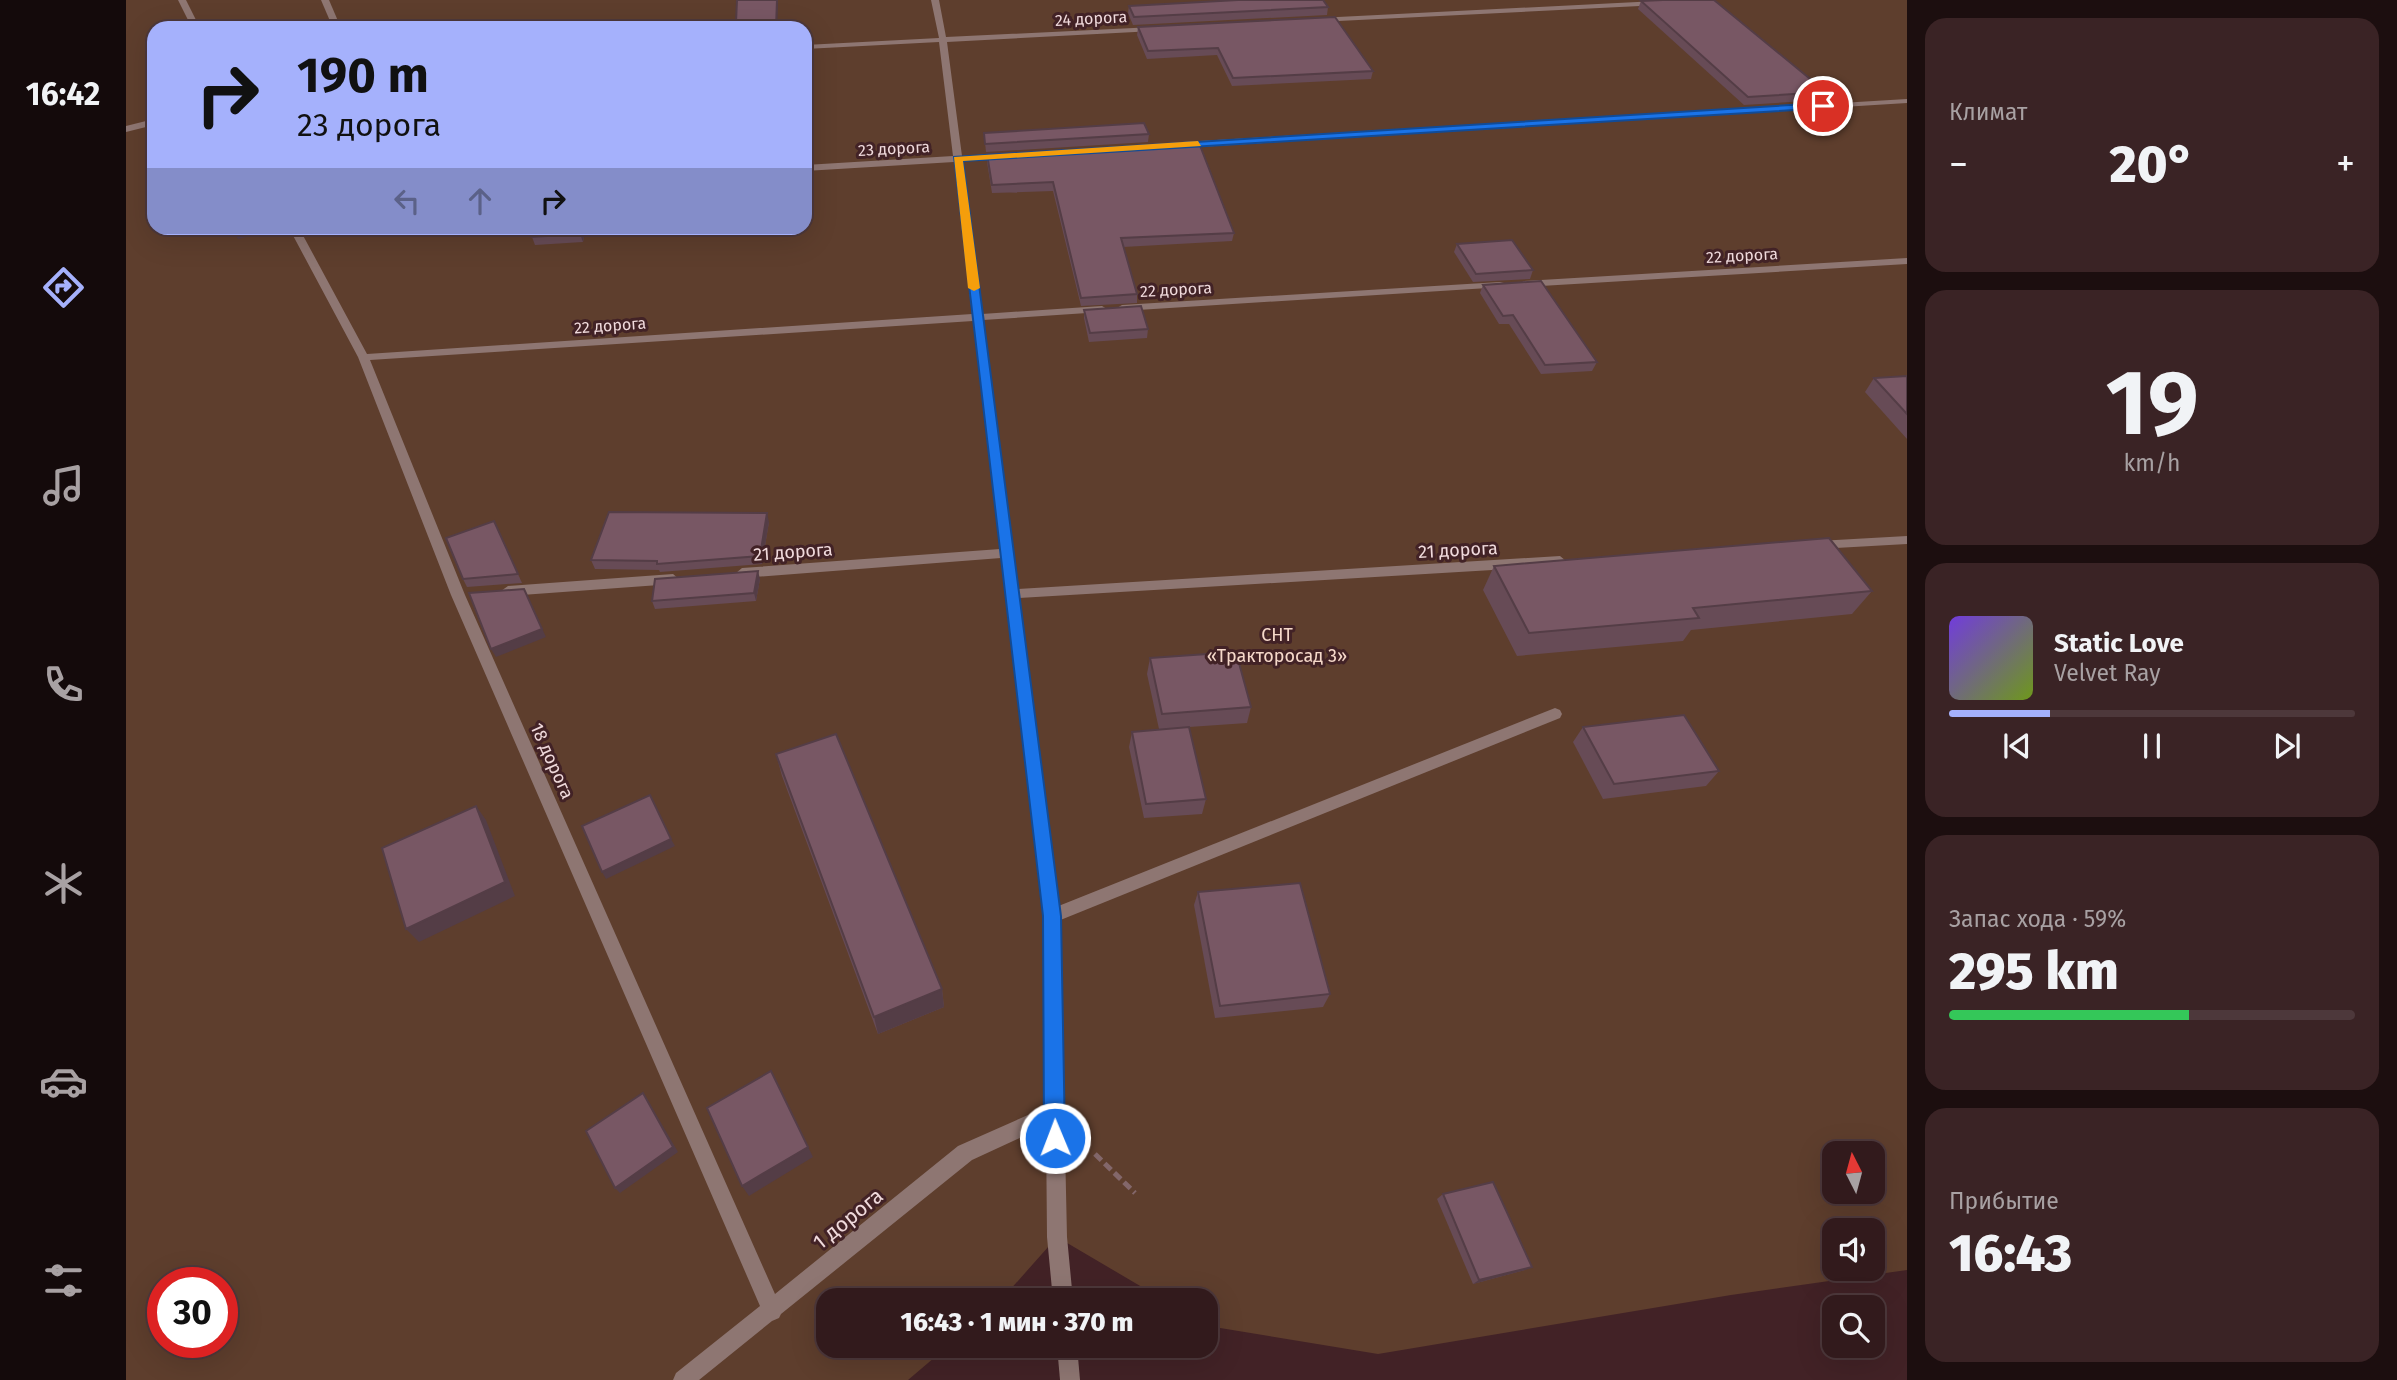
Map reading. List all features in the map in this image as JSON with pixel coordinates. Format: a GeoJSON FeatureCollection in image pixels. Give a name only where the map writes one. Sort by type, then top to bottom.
{"type":"FeatureCollection","features":[{"type":"Feature","properties":{"kind":"street"},"geometry":{"type":"LineString","coordinates":[[182,0],[192,21]]}},
{"type":"Feature","properties":{"kind":"street"},"geometry":{"type":"LineString","coordinates":[[325,0],[334,21]]}},
{"type":"Feature","properties":{"kind":"street"},"geometry":{"type":"LineString","coordinates":[[935,0],[943,40],[1052,916],[1057,1237],[1062,1288]]}},
{"type":"Feature","properties":{"kind":"street"},"geometry":{"type":"LineString","coordinates":[[1301,21],[1673,2]]}},
{"type":"Feature","properties":{"kind":"street","name":"24 дорога"},"geometry":{"type":"LineString","coordinates":[[812,47],[1163,28]]}},
{"type":"Feature","properties":{"kind":"street"},"geometry":{"type":"LineString","coordinates":[[1167,146],[1907,101]]}},
{"type":"Feature","properties":{"kind":"street"},"geometry":{"type":"LineString","coordinates":[[126,129],[147,124]]}},
{"type":"Feature","properties":{"kind":"street","name":"23 дорога"},"geometry":{"type":"LineString","coordinates":[[812,168],[1014,155]]}},
{"type":"Feature","properties":{"kind":"street","name":"18 дорога"},"geometry":{"type":"LineString","coordinates":[[298,235],[363,357],[772,1311]]}},
{"type":"Feature","properties":{"kind":"street","name":"22 дорога"},"geometry":{"type":"LineString","coordinates":[[363,357],[978,316],[1907,261]]}},
{"type":"Feature","properties":{"kind":"street"},"geometry":{"type":"LineString","coordinates":[[1797,547],[1907,540]]}},
{"type":"Feature","properties":{"kind":"street","name":"21 дорога"},"geometry":{"type":"LineString","coordinates":[[732,574],[1006,553]]}},
{"type":"Feature","properties":{"kind":"street","name":"21 дорога"},"geometry":{"type":"LineString","coordinates":[[1012,594],[1577,560]]}},
{"type":"Feature","properties":{"kind":"street"},"geometry":{"type":"LineString","coordinates":[[499,592],[691,577]]}},
{"type":"Feature","properties":{"kind":"street"},"geometry":{"type":"LineString","coordinates":[[1052,916],[1555,714]]}},
{"type":"Feature","properties":{"kind":"street","name":"1 дорога"},"geometry":{"type":"LineString","coordinates":[[683,1380],[965,1153],[1055,1113]]}},
{"type":"Feature","properties":{"kind":"street"},"geometry":{"type":"LineString","coordinates":[[1068,1358],[1070,1380]]}},
{"type":"Feature","properties":{"kind":"green space","name":"СНТ «Тракторосад 3»"},"geometry":{"type":"Polygon","coordinates":[[[126,0],[1907,0],[1907,1270],[1885,1273],[1885,1218],[1822,1218],[1822,1281],[1830,1281],[1378,1354],[1218,1328],[1218,1288],[1144,1288],[1057,1237],[1012,1288],[816,1288],[816,1358],[934,1358],[908,1380],[126,1380],[126,0]]]}},
{"type":"Feature","properties":{"kind":"building"},"geometry":{"type":"Polygon","coordinates":[[[737,0],[777,0],[776,21],[736,21],[737,0]]]}},
{"type":"Feature","properties":{"kind":"building"},"geometry":{"type":"Polygon","coordinates":[[[1238,0],[1323,0],[1328,7],[1134,17],[1129,6],[1238,0]]]}},
{"type":"Feature","properties":{"kind":"building"},"geometry":{"type":"Polygon","coordinates":[[[1714,0],[1826,92],[1748,97],[1641,1],[1714,0]]]}},
{"type":"Feature","properties":{"kind":"building"},"geometry":{"type":"Polygon","coordinates":[[[1335,17],[1373,71],[1233,78],[1218,48],[1148,51],[1138,27],[1335,17]]]}},
{"type":"Feature","properties":{"kind":"building"},"geometry":{"type":"Polygon","coordinates":[[[1144,123],[1149,134],[985,144],[984,133],[1144,123]]]}},
{"type":"Feature","properties":{"kind":"building"},"geometry":{"type":"Polygon","coordinates":[[[1199,143],[1234,233],[1121,238],[1137,294],[1081,298],[1053,182],[992,185],[987,154],[1199,143]]]}},
{"type":"Feature","properties":{"kind":"building"},"geometry":{"type":"Polygon","coordinates":[[[533,235],[564,235],[532,237],[533,235]]]}},
{"type":"Feature","properties":{"kind":"building"},"geometry":{"type":"Polygon","coordinates":[[[1512,240],[1533,270],[1476,274],[1457,244],[1512,240]]]}},
{"type":"Feature","properties":{"kind":"building"},"geometry":{"type":"Polygon","coordinates":[[[1541,281],[1597,362],[1545,365],[1513,315],[1503,316],[1483,285],[1541,281]]]}},
{"type":"Feature","properties":{"kind":"building"},"geometry":{"type":"Polygon","coordinates":[[[1141,306],[1148,329],[1090,333],[1084,310],[1141,306]]]}},
{"type":"Feature","properties":{"kind":"building"},"geometry":{"type":"Polygon","coordinates":[[[1907,376],[1907,414],[1874,378],[1907,376]]]}},
{"type":"Feature","properties":{"kind":"building"},"geometry":{"type":"Polygon","coordinates":[[[609,512],[767,513],[760,556],[657,564],[657,561],[591,560],[609,512]]]}},
{"type":"Feature","properties":{"kind":"building"},"geometry":{"type":"Polygon","coordinates":[[[494,521],[518,574],[463,579],[446,538],[494,521]]]}},
{"type":"Feature","properties":{"kind":"building"},"geometry":{"type":"Polygon","coordinates":[[[1829,538],[1872,591],[1693,608],[1699,618],[1529,633],[1494,566],[1829,538]]]}},
{"type":"Feature","properties":{"kind":"building"},"geometry":{"type":"Polygon","coordinates":[[[758,571],[754,593],[652,601],[655,579],[758,571]]]}},
{"type":"Feature","properties":{"kind":"building"},"geometry":{"type":"Polygon","coordinates":[[[524,589],[542,629],[491,649],[469,593],[524,589]]]}},
{"type":"Feature","properties":{"kind":"building"},"geometry":{"type":"Polygon","coordinates":[[[1236,652],[1251,707],[1162,714],[1150,658],[1236,652]]]}},
{"type":"Feature","properties":{"kind":"building"},"geometry":{"type":"Polygon","coordinates":[[[1684,715],[1719,771],[1614,784],[1583,727],[1684,715]]]}},
{"type":"Feature","properties":{"kind":"building"},"geometry":{"type":"Polygon","coordinates":[[[1189,727],[1206,799],[1146,804],[1132,732],[1189,727]]]}},
{"type":"Feature","properties":{"kind":"building"},"geometry":{"type":"Polygon","coordinates":[[[836,734],[942,989],[874,1017],[776,754],[836,734]]]}},
{"type":"Feature","properties":{"kind":"building"},"geometry":{"type":"Polygon","coordinates":[[[650,795],[671,839],[602,872],[582,826],[650,795]]]}},
{"type":"Feature","properties":{"kind":"building"},"geometry":{"type":"Polygon","coordinates":[[[476,806],[505,882],[406,929],[382,848],[476,806]]]}},
{"type":"Feature","properties":{"kind":"building"},"geometry":{"type":"Polygon","coordinates":[[[1300,883],[1330,994],[1220,1006],[1198,892],[1300,883]]]}},
{"type":"Feature","properties":{"kind":"building"},"geometry":{"type":"Polygon","coordinates":[[[771,1071],[808,1147],[742,1186],[707,1108],[771,1071]]]}},
{"type":"Feature","properties":{"kind":"building"},"geometry":{"type":"Polygon","coordinates":[[[643,1093],[673,1147],[615,1188],[586,1131],[643,1093]]]}},
{"type":"Feature","properties":{"kind":"building"},"geometry":{"type":"Polygon","coordinates":[[[1493,1182],[1532,1267],[1479,1280],[1443,1194],[1493,1182]]]}},
{"type":"Feature","properties":{"kind":"slow traffic"},"geometry":{"type":"LineString","coordinates":[[974,288],[958,159],[1198,144]]}},
{"type":"Feature","properties":{"kind":"route"},"geometry":{"type":"LineString","coordinates":[[1055,1138],[1052,916],[958,159],[1823,106]]}}]}
